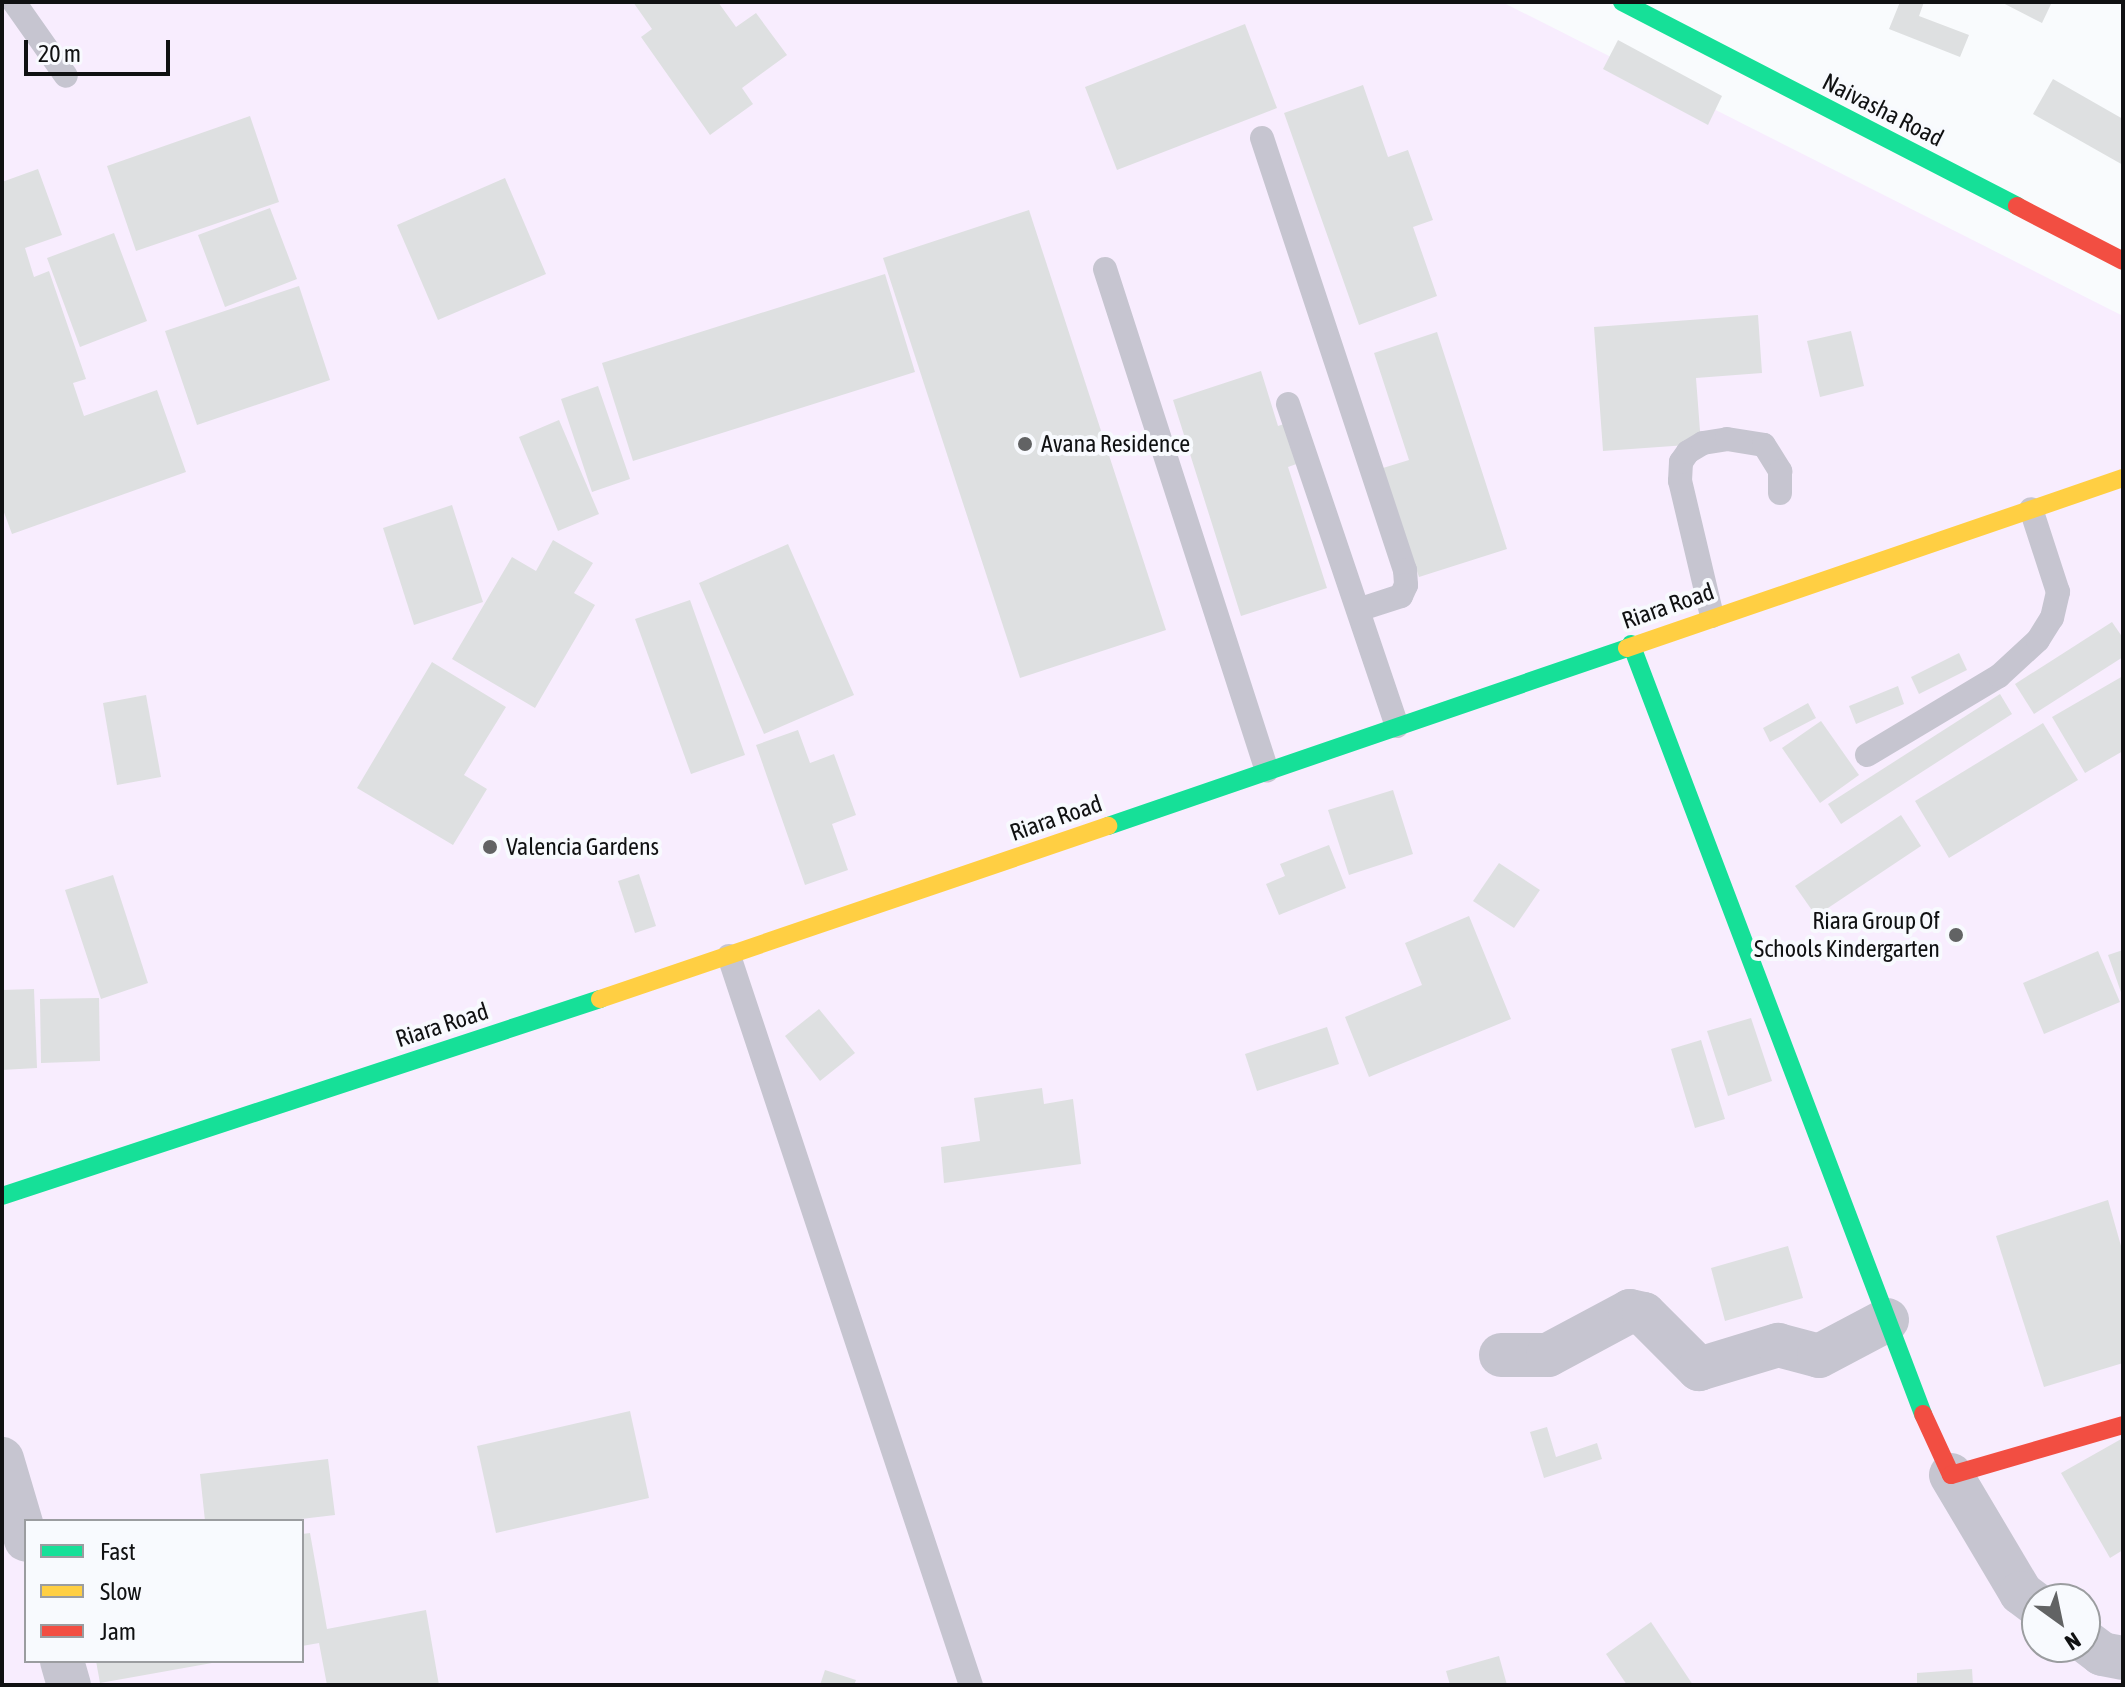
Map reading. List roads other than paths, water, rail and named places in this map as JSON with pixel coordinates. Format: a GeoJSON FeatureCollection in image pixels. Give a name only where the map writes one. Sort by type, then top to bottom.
{"type":"FeatureCollection","features":[{"type":"Feature","properties":{"kind":"street","name":"Naivasha Road"},"geometry":{"type":"LineString","coordinates":[[1622,2],[2123,261]]}},
{"type":"Feature","properties":{"kind":"street","name":"Riara Road"},"geometry":{"type":"LineString","coordinates":[[2,1196],[729,956],[1712,616],[2123,478]]}},
{"type":"Feature","properties":{"kind":"street"},"geometry":{"type":"LineString","coordinates":[[1631,644],[1913,1391],[1951,1475],[2021,1593]]}},
{"type":"Feature","properties":{"kind":"street"},"geometry":{"type":"LineString","coordinates":[[1501,1355],[1548,1355],[1630,1311],[1644,1314],[1656,1324],[1699,1369],[1778,1345],[1819,1356],[1887,1320]]}},
{"type":"Feature","properties":{"kind":"street"},"geometry":{"type":"LineString","coordinates":[[1951,1475],[2123,1425]]}},
{"type":"Feature","properties":{"kind":"street"},"geometry":{"type":"LineString","coordinates":[[2,1459],[24,1533]]}},
{"type":"Feature","properties":{"kind":"street"},"geometry":{"type":"LineString","coordinates":[[2101,1653],[2123,1658]]}},
{"type":"Feature","properties":{"kind":"street"},"geometry":{"type":"LineString","coordinates":[[63,1663],[69,1685]]}},
{"type":"Feature","properties":{"kind":"lane"},"geometry":{"type":"LineString","coordinates":[[14,2],[66,76]]}},
{"type":"Feature","properties":{"kind":"lane"},"geometry":{"type":"LineString","coordinates":[[1262,138],[1405,570],[1406,585],[1401,596],[1358,610]]}},
{"type":"Feature","properties":{"kind":"lane"},"geometry":{"type":"LineString","coordinates":[[1105,269],[1267,771]]}},
{"type":"Feature","properties":{"kind":"lane"},"geometry":{"type":"LineString","coordinates":[[1288,404],[1397,726]]}},
{"type":"Feature","properties":{"kind":"lane"},"geometry":{"type":"LineString","coordinates":[[1712,616],[1680,481],[1681,462],[1688,452],[1703,443],[1727,439],[1764,445],[1780,471],[1780,493]]}},
{"type":"Feature","properties":{"kind":"lane"},"geometry":{"type":"LineString","coordinates":[[1867,755],[1999,676],[2038,640],[2052,618],[2058,592],[2031,509]]}},
{"type":"Feature","properties":{"kind":"lane"},"geometry":{"type":"LineString","coordinates":[[729,956],[971,1685]]}},
{"type":"Feature","properties":{"kind":"place","name":"Avana Residence"},"geometry":{"type":"Point","coordinates":[1025,444]}},
{"type":"Feature","properties":{"kind":"place","name":"Valencia Gardens"},"geometry":{"type":"Point","coordinates":[490,847]}},
{"type":"Feature","properties":{"kind":"place","name":"Riara Group Of Schools Kindergarten"},"geometry":{"type":"Point","coordinates":[1956,935]}}]}
